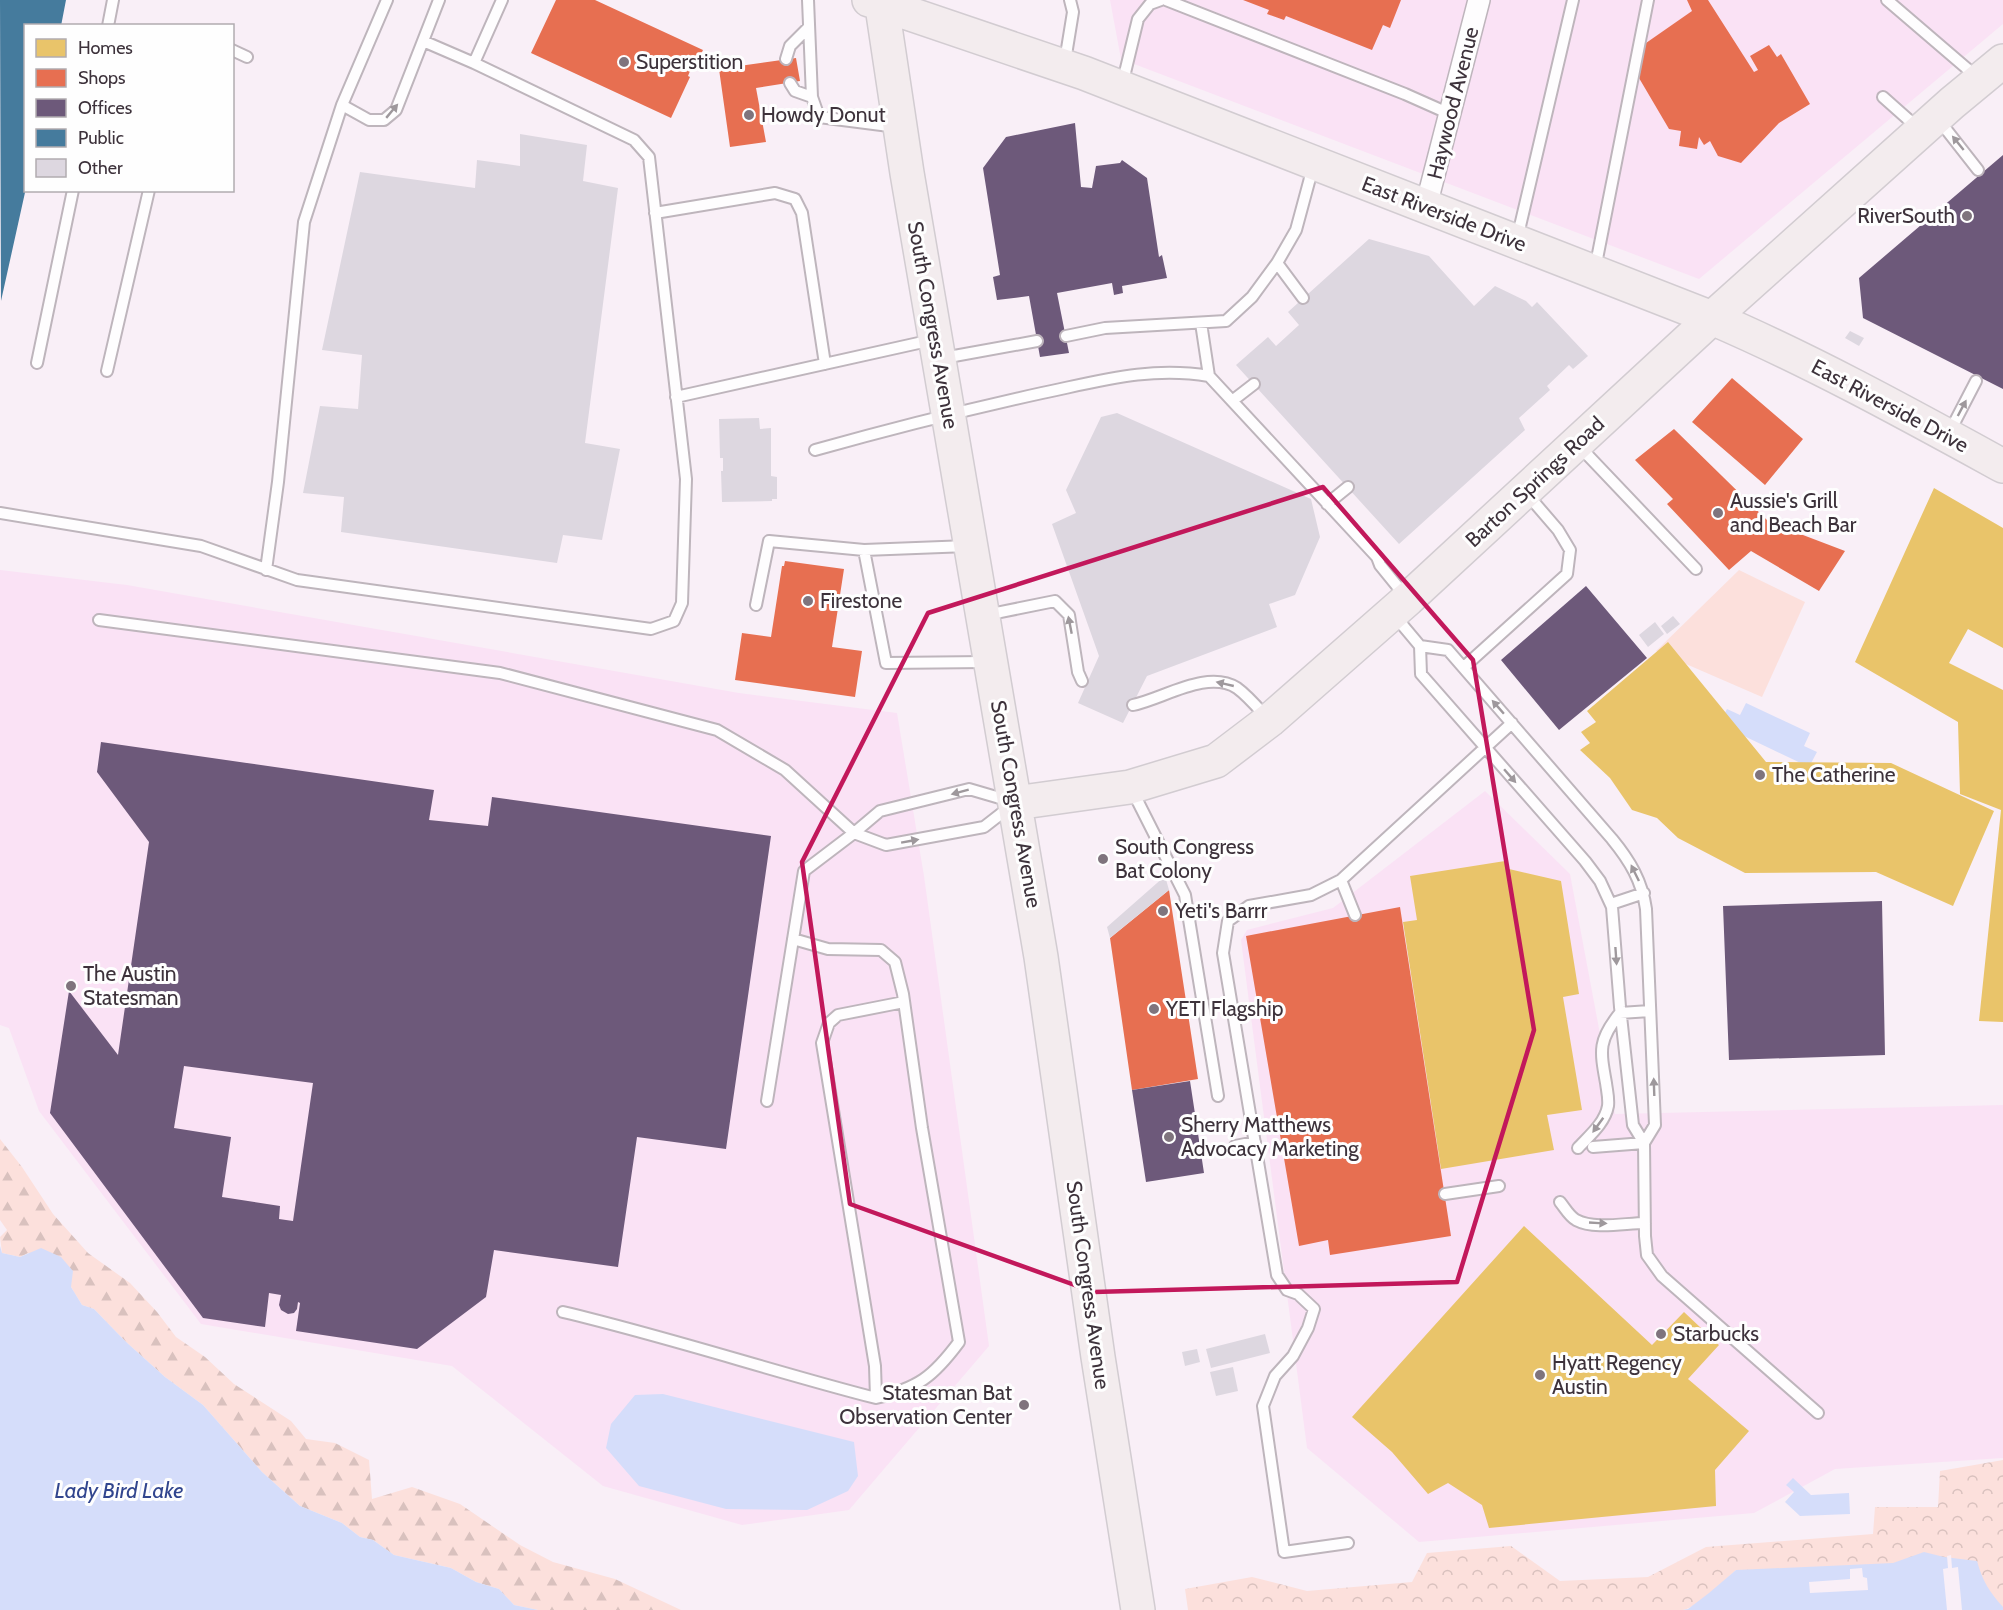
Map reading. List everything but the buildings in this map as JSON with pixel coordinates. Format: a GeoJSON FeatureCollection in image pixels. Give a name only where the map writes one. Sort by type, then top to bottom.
{"type":"FeatureCollection","features":[{"type":"Feature","properties":{"kind":"main road","name":"East Riverside Drive"},"geometry":{"type":"LineString","coordinates":[[877,1],[1064,66],[1712,318],[1765,341],[2003,466]]}},
{"type":"Feature","properties":{"kind":"main road","name":"South Congress Avenue"},"geometry":{"type":"LineString","coordinates":[[877,1],[1041,957],[1098,1357],[1138,1610]]}},
{"type":"Feature","properties":{"kind":"main road","name":"Barton Springs Road"},"geometry":{"type":"LineString","coordinates":[[1016,803],[1130,787],[1216,761],[1269,720],[1400,606],[1712,318],[1992,70]]}},
{"type":"Feature","properties":{"kind":"street","name":"Haywood Avenue"},"geometry":{"type":"LineString","coordinates":[[1426,206],[1479,0]]}},
{"type":"Feature","properties":{"kind":"lane"},"geometry":{"type":"LineString","coordinates":[[108,24],[113,0]]}},
{"type":"Feature","properties":{"kind":"lane"},"geometry":{"type":"LineString","coordinates":[[266,570],[278,482],[304,222],[342,105],[387,0]]}},
{"type":"Feature","properties":{"kind":"lane"},"geometry":{"type":"LineString","coordinates":[[342,105],[369,120],[384,120],[396,110],[439,0]]}},
{"type":"Feature","properties":{"kind":"lane"},"geometry":{"type":"LineString","coordinates":[[474,63],[502,0]]}},
{"type":"Feature","properties":{"kind":"lane"},"geometry":{"type":"LineString","coordinates":[[808,0],[812,97],[819,117],[900,128]]}},
{"type":"Feature","properties":{"kind":"lane"},"geometry":{"type":"LineString","coordinates":[[1064,66],[1073,12],[1070,0]]}},
{"type":"Feature","properties":{"kind":"lane"},"geometry":{"type":"LineString","coordinates":[[1121,88],[1138,19],[1150,4],[1161,0]]}},
{"type":"Feature","properties":{"kind":"lane"},"geometry":{"type":"LineString","coordinates":[[1166,0],[1450,114]]}},
{"type":"Feature","properties":{"kind":"lane"},"geometry":{"type":"LineString","coordinates":[[1516,242],[1573,0]]}},
{"type":"Feature","properties":{"kind":"lane"},"geometry":{"type":"LineString","coordinates":[[1594,272],[1648,0]]}},
{"type":"Feature","properties":{"kind":"lane"},"geometry":{"type":"LineString","coordinates":[[1887,0],[1992,70]]}},
{"type":"Feature","properties":{"kind":"lane"},"geometry":{"type":"LineString","coordinates":[[786,59],[790,46],[808,28]]}},
{"type":"Feature","properties":{"kind":"lane"},"geometry":{"type":"LineString","coordinates":[[0,513],[201,546],[297,580],[651,629],[674,621],[682,603],[686,479],[649,157],[634,140],[423,40]]}},
{"type":"Feature","properties":{"kind":"lane"},"geometry":{"type":"LineString","coordinates":[[234,51],[247,57]]}},
{"type":"Feature","properties":{"kind":"lane"},"geometry":{"type":"LineString","coordinates":[[790,83],[795,91],[812,97]]}},
{"type":"Feature","properties":{"kind":"lane"},"geometry":{"type":"LineString","coordinates":[[1884,97],[1929,124],[1978,170]]}},
{"type":"Feature","properties":{"kind":"lane"},"geometry":{"type":"LineString","coordinates":[[1066,336],[1105,328],[1226,321],[1252,297],[1277,263],[1296,230],[1314,164]]}},
{"type":"Feature","properties":{"kind":"lane"},"geometry":{"type":"LineString","coordinates":[[37,363],[73,192]]}},
{"type":"Feature","properties":{"kind":"lane"},"geometry":{"type":"LineString","coordinates":[[107,371],[149,192]]}},
{"type":"Feature","properties":{"kind":"lane"},"geometry":{"type":"LineString","coordinates":[[655,213],[775,193],[795,199],[802,213],[825,364]]}},
{"type":"Feature","properties":{"kind":"lane"},"geometry":{"type":"LineString","coordinates":[[1277,263],[1303,298]]}},
{"type":"Feature","properties":{"kind":"lane"},"geometry":{"type":"LineString","coordinates":[[1201,323],[1209,376],[1377,557],[1420,646],[1421,674],[1600,881],[1611,904],[1620,1013],[1633,1125],[1644,1143],[1647,1255],[1662,1276],[1818,1413]]}},
{"type":"Feature","properties":{"kind":"lane"},"geometry":{"type":"LineString","coordinates":[[676,397],[825,364],[937,349],[1037,341]]}},
{"type":"Feature","properties":{"kind":"lane"},"geometry":{"type":"LineString","coordinates":[[814,450],[949,413],[1145,372],[1184,372],[1209,376]]}},
{"type":"Feature","properties":{"kind":"lane"},"geometry":{"type":"LineString","coordinates":[[1947,436],[1976,381]]}},
{"type":"Feature","properties":{"kind":"lane"},"geometry":{"type":"LineString","coordinates":[[1232,402],[1254,384]]}},
{"type":"Feature","properties":{"kind":"lane"},"geometry":{"type":"LineString","coordinates":[[1577,444],[1696,569]]}},
{"type":"Feature","properties":{"kind":"lane"},"geometry":{"type":"LineString","coordinates":[[1327,504],[1348,487]]}},
{"type":"Feature","properties":{"kind":"lane"},"geometry":{"type":"LineString","coordinates":[[1464,667],[1567,574],[1570,550],[1558,530],[1525,492]]}},
{"type":"Feature","properties":{"kind":"lane"},"geometry":{"type":"LineString","coordinates":[[756,604],[769,541],[864,550],[972,546]]}},
{"type":"Feature","properties":{"kind":"lane"},"geometry":{"type":"LineString","coordinates":[[864,550],[886,663],[991,662]]}},
{"type":"Feature","properties":{"kind":"lane"},"geometry":{"type":"LineString","coordinates":[[983,615],[1055,601],[1069,615],[1078,672],[1082,681]]}},
{"type":"Feature","properties":{"kind":"lane"},"geometry":{"type":"LineString","coordinates":[[99,620],[500,673],[717,730],[785,770],[854,833],[886,845],[984,827],[1016,803]]}},
{"type":"Feature","properties":{"kind":"lane"},"geometry":{"type":"LineString","coordinates":[[1420,646],[1448,650],[1627,857],[1637,874],[1644,893],[1655,1125],[1644,1143]]}},
{"type":"Feature","properties":{"kind":"lane"},"geometry":{"type":"LineString","coordinates":[[1133,705],[1191,685],[1219,682],[1236,687],[1269,720]]}},
{"type":"Feature","properties":{"kind":"lane"},"geometry":{"type":"LineString","coordinates":[[1348,1543],[1284,1552],[1263,1406],[1275,1376],[1293,1356],[1308,1328],[1314,1309],[1298,1294],[1287,1290],[1277,1275],[1223,953],[1228,921],[1249,906],[1311,895],[1341,880],[1512,723]]}},
{"type":"Feature","properties":{"kind":"lane"},"geometry":{"type":"LineString","coordinates":[[1130,787],[1185,895],[1218,1096]]}},
{"type":"Feature","properties":{"kind":"lane"},"geometry":{"type":"LineString","coordinates":[[767,1101],[804,871],[880,811],[969,789],[1016,803]]}},
{"type":"Feature","properties":{"kind":"lane"},"geometry":{"type":"LineString","coordinates":[[1341,880],[1355,915]]}},
{"type":"Feature","properties":{"kind":"lane"},"geometry":{"type":"LineString","coordinates":[[1611,904],[1644,893]]}},
{"type":"Feature","properties":{"kind":"lane"},"geometry":{"type":"LineString","coordinates":[[563,1312],[710,1350],[803,1379],[876,1398],[912,1387],[926,1379],[946,1361],[959,1342],[924,1139],[904,1002],[895,962],[882,950],[828,949],[793,939]]}},
{"type":"Feature","properties":{"kind":"lane"},"geometry":{"type":"LineString","coordinates":[[876,1398],[875,1366],[822,1043],[829,1023],[838,1015],[904,1002]]}},
{"type":"Feature","properties":{"kind":"lane"},"geometry":{"type":"LineString","coordinates":[[1578,1149],[1598,1127],[1606,1113],[1609,1096],[1600,1053],[1603,1038],[1620,1013],[1650,1011]]}},
{"type":"Feature","properties":{"kind":"lane"},"geometry":{"type":"LineString","coordinates":[[1234,1146],[1255,1142]]}},
{"type":"Feature","properties":{"kind":"lane"},"geometry":{"type":"LineString","coordinates":[[1593,1147],[1644,1143]]}},
{"type":"Feature","properties":{"kind":"lane"},"geometry":{"type":"LineString","coordinates":[[1445,1194],[1499,1185]]}},
{"type":"Feature","properties":{"kind":"lane"},"geometry":{"type":"LineString","coordinates":[[1560,1202],[1570,1216],[1578,1221],[1596,1224],[1645,1223]]}},
{"type":"Feature","properties":{"kind":"highlighted area"},"geometry":{"type":"Polygon","coordinates":[[[1323,487],[1473,660],[1534,1030],[1457,1282],[1094,1292],[850,1204],[802,862],[928,613],[1323,487]]]}},
{"type":"Feature","properties":{"kind":"shaded area"},"geometry":{"type":"Polygon","coordinates":[[[1110,0],[2003,0],[2003,24],[1699,279],[1121,59],[1110,0]]]}},
{"type":"Feature","properties":{"kind":"shaded area"},"geometry":{"type":"Polygon","coordinates":[[[0,570],[127,585],[739,693],[897,713],[924,876],[989,1346],[849,1510],[742,1525],[603,1486],[452,1366],[201,1324],[39,1111],[9,1028],[0,1025],[0,570]]]}},
{"type":"Feature","properties":{"kind":"shaded area"},"geometry":{"type":"Polygon","coordinates":[[[1485,791],[1570,874],[1615,1114],[2003,1105],[2003,1458],[1835,1469],[1754,1513],[1419,1542],[1307,1448],[1241,940],[1247,930],[1333,908],[1485,791]]]}},
{"type":"Feature","properties":{"kind":"green space"},"geometry":{"type":"Polygon","coordinates":[[[1739,570],[1805,602],[1762,697],[1656,651],[1739,570]]]}},
{"type":"Feature","properties":{"kind":"green space"},"geometry":{"type":"Polygon","coordinates":[[[0,1139],[22,1167],[53,1214],[88,1253],[130,1283],[176,1337],[205,1357],[234,1384],[291,1421],[306,1439],[335,1443],[369,1460],[372,1499],[412,1487],[460,1504],[520,1545],[553,1562],[615,1579],[681,1610],[538,1610],[514,1605],[499,1589],[476,1582],[451,1568],[394,1555],[373,1540],[360,1537],[342,1523],[300,1506],[262,1472],[203,1405],[165,1377],[94,1309],[82,1305],[71,1287],[28,1253],[20,1257],[2,1253],[0,1237],[7,1230],[0,1220],[0,1139]]]}},
{"type":"Feature","properties":{"kind":"green space"},"geometry":{"type":"Polygon","coordinates":[[[2003,1460],[2003,1610],[1736,1570],[1703,1599],[1683,1610],[1188,1610],[1185,1589],[1252,1577],[1307,1591],[1412,1582],[1427,1553],[1511,1546],[1560,1581],[1648,1577],[1706,1547],[1873,1534],[1875,1507],[1938,1507],[1940,1471],[2003,1460]]]}},
{"type":"Feature","properties":{"kind":"water"},"geometry":{"type":"Polygon","coordinates":[[[1746,703],[1810,733],[1804,746],[1817,752],[1809,767],[1719,724],[1727,709],[1740,715],[1746,703]]]}},
{"type":"Feature","properties":{"kind":"water","name":"Lady Bird Lake"},"geometry":{"type":"Polygon","coordinates":[[[0,1246],[2,1253],[20,1257],[41,1248],[61,1257],[73,1271],[71,1287],[82,1305],[94,1309],[165,1377],[203,1405],[262,1472],[300,1506],[342,1523],[360,1537],[373,1540],[394,1555],[451,1568],[476,1582],[499,1589],[514,1605],[538,1610],[0,1610],[0,1246]]]}},
{"type":"Feature","properties":{"kind":"water"},"geometry":{"type":"Polygon","coordinates":[[[663,1394],[854,1442],[858,1476],[848,1491],[807,1510],[726,1509],[639,1486],[606,1448],[611,1424],[635,1395],[663,1394]]]}},
{"type":"Feature","properties":{"kind":"water"},"geometry":{"type":"Polygon","coordinates":[[[1793,1478],[1811,1495],[1849,1493],[1850,1514],[1800,1516],[1785,1502],[1794,1492],[1786,1485],[1793,1478]]]}},
{"type":"Feature","properties":{"kind":"water"},"geometry":{"type":"Polygon","coordinates":[[[1924,1552],[1977,1561],[1987,1586],[2003,1610],[1683,1610],[1688,1609],[1736,1570],[1893,1563],[1924,1552]]]}},
{"type":"Feature","properties":{"kind":"pier"},"geometry":{"type":"Polygon","coordinates":[[[1951,1555],[1952,1568],[1958,1567],[1962,1610],[1947,1610],[1943,1569],[1948,1568],[1947,1556],[1951,1555]]]}},
{"type":"Feature","properties":{"kind":"pier"},"geometry":{"type":"Polygon","coordinates":[[[1862,1568],[1863,1577],[1867,1578],[1868,1590],[1810,1593],[1809,1582],[1850,1579],[1850,1569],[1862,1568]]]}},
{"type":"Feature","properties":{"kind":"place","name":"Superstition"},"geometry":{"type":"Point","coordinates":[624,62]}},
{"type":"Feature","properties":{"kind":"place","name":"Howdy Donut"},"geometry":{"type":"Point","coordinates":[749,115]}},
{"type":"Feature","properties":{"kind":"place","name":"RiverSouth"},"geometry":{"type":"Point","coordinates":[1967,216]}},
{"type":"Feature","properties":{"kind":"place","name":"Aussie's Grill and Beach Bar"},"geometry":{"type":"Point","coordinates":[1718,513]}},
{"type":"Feature","properties":{"kind":"place","name":"Firestone"},"geometry":{"type":"Point","coordinates":[808,601]}},
{"type":"Feature","properties":{"kind":"place","name":"The Catherine"},"geometry":{"type":"Point","coordinates":[1760,775]}},
{"type":"Feature","properties":{"kind":"place","name":"South Congress Bat Colony"},"geometry":{"type":"Point","coordinates":[1103,859]}},
{"type":"Feature","properties":{"kind":"place","name":"Yeti's Barrr"},"geometry":{"type":"Point","coordinates":[1163,911]}},
{"type":"Feature","properties":{"kind":"place","name":"The Austin Statesman"},"geometry":{"type":"Point","coordinates":[71,986]}},
{"type":"Feature","properties":{"kind":"place","name":"YETI Flagship"},"geometry":{"type":"Point","coordinates":[1154,1009]}},
{"type":"Feature","properties":{"kind":"place","name":"Sherry Matthews Advocacy Marketing"},"geometry":{"type":"Point","coordinates":[1169,1137]}},
{"type":"Feature","properties":{"kind":"place","name":"Starbucks"},"geometry":{"type":"Point","coordinates":[1661,1334]}},
{"type":"Feature","properties":{"kind":"place","name":"Hyatt Regency Austin"},"geometry":{"type":"Point","coordinates":[1540,1375]}},
{"type":"Feature","properties":{"kind":"place","name":"Statesman Bat Observation Center"},"geometry":{"type":"Point","coordinates":[1024,1405]}}]}
